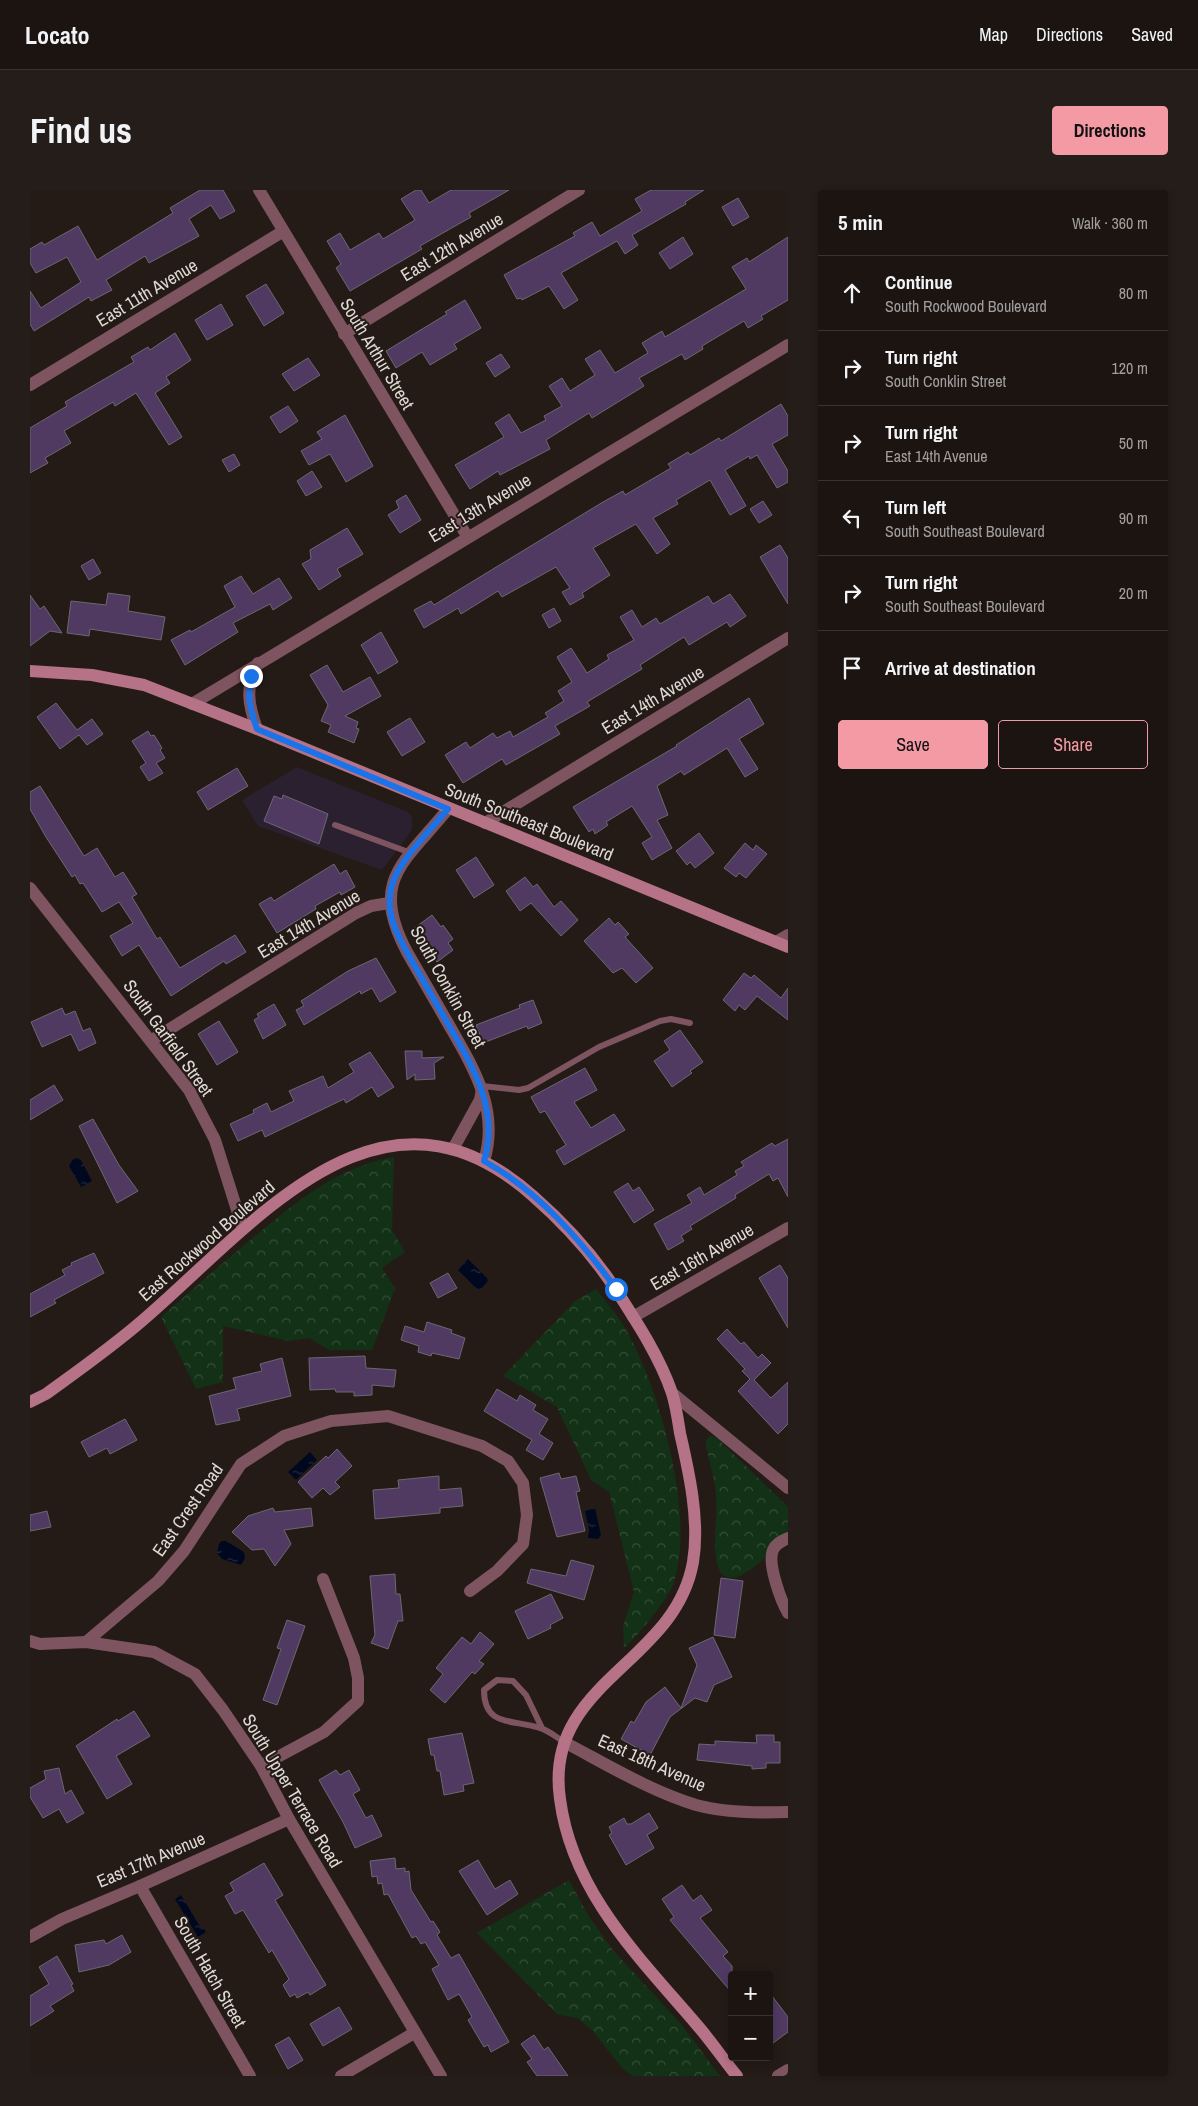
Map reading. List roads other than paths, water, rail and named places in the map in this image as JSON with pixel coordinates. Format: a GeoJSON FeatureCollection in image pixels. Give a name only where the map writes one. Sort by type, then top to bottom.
{"type":"FeatureCollection","features":[{"type":"Feature","properties":{"kind":"street","name":"South Arthur Street"},"geometry":{"type":"LineString","coordinates":[[259,190],[282,232],[467,536]]}},
{"type":"Feature","properties":{"kind":"street","name":"East 12th Avenue"},"geometry":{"type":"LineString","coordinates":[[344,334],[579,190]]}},
{"type":"Feature","properties":{"kind":"street","name":"East 11th Avenue"},"geometry":{"type":"LineString","coordinates":[[30,385],[282,232]]}},
{"type":"Feature","properties":{"kind":"street","name":"East 13th Avenue"},"geometry":{"type":"LineString","coordinates":[[192,704],[467,536],[788,345]]}},
{"type":"Feature","properties":{"kind":"street","name":"East 14th Avenue"},"geometry":{"type":"LineString","coordinates":[[484,823],[788,638]]}},
{"type":"Feature","properties":{"kind":"street"},"geometry":{"type":"LineString","coordinates":[[257,729],[250,708],[248,690],[251,676],[258,663]]}},
{"type":"Feature","properties":{"kind":"street","name":"South Southeast Boulevard"},"geometry":{"type":"LineString","coordinates":[[30,671],[92,674],[135,683],[257,729],[782,945]]}},
{"type":"Feature","properties":{"kind":"street","name":"East 14th Avenue"},"geometry":{"type":"LineString","coordinates":[[152,1040],[356,913],[371,906],[389,903],[395,877],[448,809]]}},
{"type":"Feature","properties":{"kind":"street","name":"South Garfield Street"},"geometry":{"type":"LineString","coordinates":[[30,888],[152,1040],[189,1090],[215,1140],[243,1229]]}},
{"type":"Feature","properties":{"kind":"street","name":"South Conklin Street"},"geometry":{"type":"LineString","coordinates":[[389,903],[401,941],[482,1086],[488,1119],[488,1146],[484,1161]]}},
{"type":"Feature","properties":{"kind":"street"},"geometry":{"type":"LineString","coordinates":[[782,945],[788,935]]}},
{"type":"Feature","properties":{"kind":"street"},"geometry":{"type":"LineString","coordinates":[[453,1149],[480,1100],[482,1086]]}},
{"type":"Feature","properties":{"kind":"street","name":"East Rockwood Boulevard"},"geometry":{"type":"LineString","coordinates":[[30,1402],[53,1389],[140,1323],[243,1229],[280,1199],[312,1178],[362,1152],[407,1143],[453,1149],[484,1161],[522,1186],[565,1226],[601,1269],[633,1317],[653,1351],[672,1393],[690,1476],[694,1521],[693,1562],[679,1603],[649,1644],[593,1694],[564,1742],[557,1767],[560,1800],[572,1854],[598,1902],[629,1947],[699,2027],[736,2076]]}},
{"type":"Feature","properties":{"kind":"street","name":"East 16th Avenue"},"geometry":{"type":"LineString","coordinates":[[633,1317],[788,1228]]}},
{"type":"Feature","properties":{"kind":"street"},"geometry":{"type":"LineString","coordinates":[[672,1393],[788,1488]]}},
{"type":"Feature","properties":{"kind":"street","name":"East Crest Road"},"geometry":{"type":"LineString","coordinates":[[86,1642],[158,1581],[184,1551],[241,1464],[284,1436],[331,1421],[388,1416],[482,1446],[508,1461],[523,1483],[527,1515],[523,1544],[498,1571],[470,1591]]}},
{"type":"Feature","properties":{"kind":"street"},"geometry":{"type":"LineString","coordinates":[[788,1538],[777,1544],[772,1553],[776,1589],[788,1613]]}},
{"type":"Feature","properties":{"kind":"street"},"geometry":{"type":"LineString","coordinates":[[261,1766],[324,1732],[358,1701],[358,1678],[354,1658],[323,1579]]}},
{"type":"Feature","properties":{"kind":"street","name":"South Upper Terrace Road"},"geometry":{"type":"LineString","coordinates":[[30,1641],[40,1644],[86,1642],[154,1652],[195,1674],[223,1710],[261,1766],[289,1819],[441,2076]]}},
{"type":"Feature","properties":{"kind":"street","name":"East 18th Avenue"},"geometry":{"type":"LineString","coordinates":[[564,1742],[638,1780],[697,1805],[756,1814],[788,1812]]}},
{"type":"Feature","properties":{"kind":"street","name":"East 17th Avenue"},"geometry":{"type":"LineString","coordinates":[[30,1937],[62,1919],[289,1819]]}},
{"type":"Feature","properties":{"kind":"street","name":"South Hatch Street"},"geometry":{"type":"LineString","coordinates":[[140,1886],[250,2076]]}},
{"type":"Feature","properties":{"kind":"street"},"geometry":{"type":"LineString","coordinates":[[341,2076],[414,2033]]}},
{"type":"Feature","properties":{"kind":"street"},"geometry":{"type":"LineString","coordinates":[[778,2076],[788,2070]]}},
{"type":"Feature","properties":{"kind":"lane"},"geometry":{"type":"LineString","coordinates":[[335,825],[412,854]]}},
{"type":"Feature","properties":{"kind":"lane"},"geometry":{"type":"LineString","coordinates":[[482,1086],[519,1090],[599,1047],[660,1021],[671,1020],[690,1023]]}},
{"type":"Feature","properties":{"kind":"lane"},"geometry":{"type":"LineString","coordinates":[[542,1728],[529,1700],[513,1681],[497,1680],[484,1690],[486,1710],[493,1717],[542,1728],[564,1742]]}},
{"type":"Feature","properties":{"kind":"water"},"geometry":{"type":"Polygon","coordinates":[[[73,1159],[81,1160],[92,1181],[81,1187],[69,1166],[73,1159]]]}},
{"type":"Feature","properties":{"kind":"water"},"geometry":{"type":"Polygon","coordinates":[[[468,1259],[489,1280],[479,1291],[458,1270],[468,1259]]]}},
{"type":"Feature","properties":{"kind":"water"},"geometry":{"type":"Polygon","coordinates":[[[310,1452],[317,1460],[296,1480],[288,1472],[310,1452]]]}},
{"type":"Feature","properties":{"kind":"water"},"geometry":{"type":"Polygon","coordinates":[[[595,1508],[601,1535],[598,1539],[588,1538],[589,1529],[585,1511],[595,1508]]]}},
{"type":"Feature","properties":{"kind":"water"},"geometry":{"type":"Polygon","coordinates":[[[222,1541],[226,1541],[244,1552],[245,1558],[241,1565],[222,1559],[217,1553],[219,1544],[222,1541]]]}},
{"type":"Feature","properties":{"kind":"water"},"geometry":{"type":"Polygon","coordinates":[[[181,1895],[201,1928],[203,1927],[206,1932],[198,1937],[175,1899],[181,1895]]]}}]}
